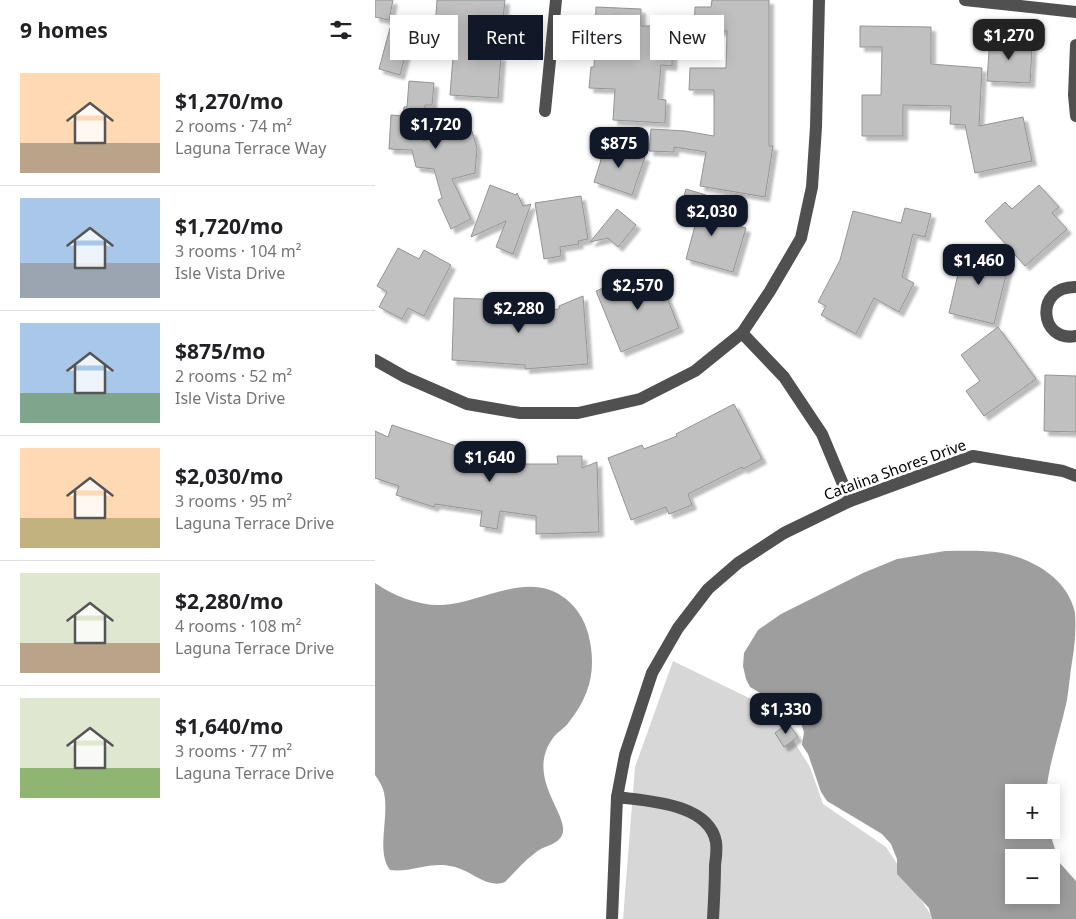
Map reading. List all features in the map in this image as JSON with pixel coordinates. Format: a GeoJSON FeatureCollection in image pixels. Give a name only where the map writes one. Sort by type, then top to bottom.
{"type":"FeatureCollection","features":[{"type":"Feature","properties":{"kind":"street"},"geometry":{"type":"LineString","coordinates":[[545,111],[556,0]]}},
{"type":"Feature","properties":{"kind":"street"},"geometry":{"type":"LineString","coordinates":[[375,360],[405,377],[467,404],[520,413],[578,413],[640,398],[695,371],[742,333],[770,291],[801,238],[812,188],[816,127],[819,0]]}},
{"type":"Feature","properties":{"kind":"street"},"geometry":{"type":"LineString","coordinates":[[965,0],[1076,12]]}},
{"type":"Feature","properties":{"kind":"street"},"geometry":{"type":"LineString","coordinates":[[1076,45],[1074,95],[1076,116]]}},
{"type":"Feature","properties":{"kind":"street"},"geometry":{"type":"LineString","coordinates":[[1076,287],[1067,287],[1059,290],[1048,302],[1046,310],[1050,326],[1056,332],[1063,336],[1076,336]]}},
{"type":"Feature","properties":{"kind":"street"},"geometry":{"type":"LineString","coordinates":[[742,333],[784,377],[822,434],[850,501]]}},
{"type":"Feature","properties":{"kind":"street","name":"Catalina Shores Drive"},"geometry":{"type":"LineString","coordinates":[[612,919],[617,797],[625,755],[652,674],[678,628],[708,589],[738,562],[784,533],[850,501],[973,456],[1063,471],[1076,476]]}},
{"type":"Feature","properties":{"kind":"street"},"geometry":{"type":"LineString","coordinates":[[617,797],[682,808],[698,816],[711,827],[716,842],[713,919]]}},
{"type":"Feature","properties":{"kind":"shaded area"},"geometry":{"type":"Polygon","coordinates":[[[945,551],[981,551],[1002,553],[1025,560],[1047,572],[1065,590],[1075,613],[1074,649],[1067,700],[1047,784],[1005,784],[1005,839],[1052,839],[1055,849],[1005,849],[1005,904],[1060,904],[1060,863],[1076,881],[1076,919],[932,919],[929,908],[897,874],[897,859],[891,844],[882,834],[827,801],[821,792],[808,754],[802,745],[804,732],[800,721],[790,714],[779,714],[767,697],[750,687],[743,666],[744,653],[758,630],[781,614],[863,573],[897,559],[945,551]]]}},
{"type":"Feature","properties":{"kind":"shaded area"},"geometry":{"type":"Polygon","coordinates":[[[375,583],[407,599],[433,605],[458,603],[521,587],[537,587],[552,591],[570,602],[580,614],[584,623],[591,645],[592,657],[592,669],[587,691],[577,712],[553,738],[545,753],[543,768],[546,782],[561,819],[563,829],[561,837],[531,856],[505,882],[499,884],[486,882],[462,869],[446,865],[390,870],[386,862],[383,842],[385,799],[383,789],[375,775],[375,583]]]}},
{"type":"Feature","properties":{"kind":"shaded area"},"geometry":{"type":"Polygon","coordinates":[[[673,661],[774,710],[810,767],[823,804],[886,847],[931,915],[931,919],[623,919],[635,767],[673,661]]]}},
{"type":"Feature","properties":{"kind":"building"},"geometry":{"type":"Polygon","coordinates":[[[375,0],[393,0],[389,20],[375,17],[375,0]]]}},
{"type":"Feature","properties":{"kind":"building"},"geometry":{"type":"Polygon","coordinates":[[[437,0],[505,0],[504,15],[468,15],[468,60],[501,60],[498,98],[450,95],[453,60],[458,60],[458,15],[436,15],[437,0]]]}},
{"type":"Feature","properties":{"kind":"building"},"geometry":{"type":"Polygon","coordinates":[[[712,0],[769,0],[769,146],[773,146],[765,197],[700,186],[706,152],[674,147],[674,152],[649,151],[651,129],[685,131],[714,136],[714,90],[689,90],[690,68],[726,68],[727,31],[724,31],[724,15],[695,15],[695,7],[711,7],[712,0]]]}},
{"type":"Feature","properties":{"kind":"building"},"geometry":{"type":"Polygon","coordinates":[[[596,7],[641,9],[641,26],[650,26],[650,60],[672,60],[672,66],[661,65],[658,99],[666,100],[665,123],[613,120],[615,89],[589,88],[591,67],[594,67],[594,60],[640,60],[640,15],[596,15],[596,7]]]}},
{"type":"Feature","properties":{"kind":"building"},"geometry":{"type":"Polygon","coordinates":[[[860,26],[931,27],[931,64],[982,68],[979,126],[1023,117],[1032,161],[975,173],[965,125],[950,124],[951,106],[903,105],[903,136],[862,136],[862,95],[881,95],[882,47],[860,47],[860,26]]]}},
{"type":"Feature","properties":{"kind":"building"},"geometry":{"type":"Polygon","coordinates":[[[390,28],[390,60],[404,60],[400,75],[379,69],[390,28]]]}},
{"type":"Feature","properties":{"kind":"building"},"geometry":{"type":"Polygon","coordinates":[[[990,37],[1024,39],[1024,48],[1032,48],[1030,83],[987,81],[990,37]]]}},
{"type":"Feature","properties":{"kind":"building"},"geometry":{"type":"Polygon","coordinates":[[[409,81],[434,83],[432,105],[425,105],[423,141],[461,131],[472,131],[477,148],[475,173],[452,179],[471,219],[451,229],[438,200],[442,198],[434,169],[416,167],[412,150],[389,149],[391,115],[403,116],[404,107],[407,107],[409,81]]]}},
{"type":"Feature","properties":{"kind":"building"},"geometry":{"type":"Polygon","coordinates":[[[606,144],[645,157],[632,195],[594,182],[606,144]]]}},
{"type":"Feature","properties":{"kind":"building"},"geometry":{"type":"Polygon","coordinates":[[[490,185],[516,195],[517,193],[523,206],[531,204],[513,254],[496,247],[506,221],[471,237],[490,185]]]}},
{"type":"Feature","properties":{"kind":"building"},"geometry":{"type":"Polygon","coordinates":[[[1039,185],[1059,207],[1052,213],[1067,229],[1025,266],[985,221],[1005,202],[1012,209],[1039,185]]]}},
{"type":"Feature","properties":{"kind":"building"},"geometry":{"type":"Polygon","coordinates":[[[686,189],[706,195],[700,215],[746,228],[733,272],[686,259],[698,215],[680,210],[686,189]]]}},
{"type":"Feature","properties":{"kind":"building"},"geometry":{"type":"Polygon","coordinates":[[[581,196],[588,239],[578,241],[579,244],[560,247],[561,256],[544,259],[535,203],[581,196]]]}},
{"type":"Feature","properties":{"kind":"building"},"geometry":{"type":"Polygon","coordinates":[[[905,208],[931,214],[925,237],[913,234],[902,277],[914,283],[899,312],[874,298],[856,334],[821,315],[826,306],[818,302],[840,260],[853,211],[901,223],[905,208]]]}},
{"type":"Feature","properties":{"kind":"building"},"geometry":{"type":"Polygon","coordinates":[[[617,209],[636,225],[618,247],[608,238],[590,242],[617,209]]]}},
{"type":"Feature","properties":{"kind":"building"},"geometry":{"type":"Polygon","coordinates":[[[398,248],[419,259],[424,250],[451,265],[424,316],[408,308],[402,319],[379,307],[387,292],[377,286],[398,248]]]}},
{"type":"Feature","properties":{"kind":"building"},"geometry":{"type":"Polygon","coordinates":[[[964,248],[1010,259],[994,324],[949,313],[964,248]]]}},
{"type":"Feature","properties":{"kind":"building"},"geometry":{"type":"Polygon","coordinates":[[[657,272],[679,328],[621,352],[596,291],[618,282],[620,287],[657,272]]]}},
{"type":"Feature","properties":{"kind":"building"},"geometry":{"type":"Polygon","coordinates":[[[583,296],[588,364],[525,369],[525,365],[452,360],[454,298],[506,300],[505,313],[559,309],[559,306],[583,296]]]}},
{"type":"Feature","properties":{"kind":"building"},"geometry":{"type":"Polygon","coordinates":[[[998,327],[1036,379],[984,416],[966,391],[980,381],[961,355],[998,327]]]}},
{"type":"Feature","properties":{"kind":"building"},"geometry":{"type":"Polygon","coordinates":[[[1045,375],[1076,376],[1076,432],[1044,431],[1045,375]]]}},
{"type":"Feature","properties":{"kind":"building"},"geometry":{"type":"Polygon","coordinates":[[[734,404],[762,459],[688,494],[692,505],[669,514],[666,507],[631,520],[608,458],[642,445],[644,449],[677,436],[676,434],[734,404]]]}},
{"type":"Feature","properties":{"kind":"building"},"geometry":{"type":"Polygon","coordinates":[[[392,425],[456,446],[455,449],[509,457],[508,464],[558,464],[557,456],[582,456],[582,468],[597,462],[599,532],[536,534],[536,516],[500,511],[497,529],[480,526],[482,511],[435,504],[434,507],[396,495],[399,486],[375,478],[375,431],[388,437],[392,425]]]}},
{"type":"Feature","properties":{"kind":"building"},"geometry":{"type":"Polygon","coordinates":[[[788,723],[798,737],[784,747],[775,733],[788,723]]]}}]}
